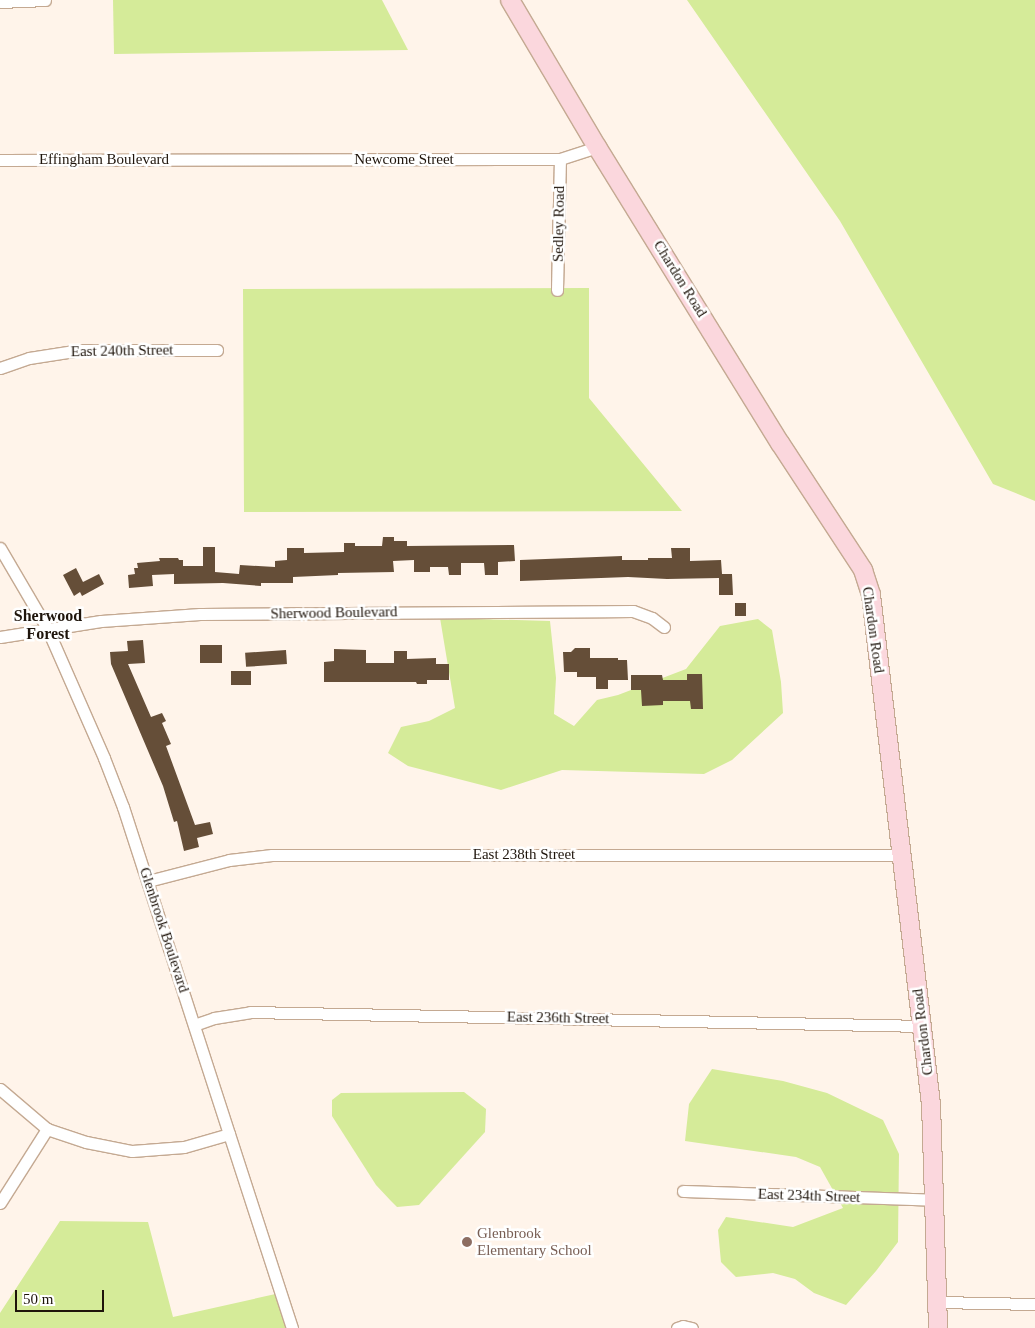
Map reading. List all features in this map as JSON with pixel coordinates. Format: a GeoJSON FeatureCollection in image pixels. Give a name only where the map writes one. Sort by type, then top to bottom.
{"type":"FeatureCollection","features":[{"type":"Feature","properties":{"kind":"main road","name":"Chardon Road"},"geometry":{"type":"LineString","coordinates":[[510,0],[597,147],[780,443],[863,570],[871,595],[931,1104],[938,1328]]}},
{"type":"Feature","properties":{"kind":"street"},"geometry":{"type":"LineString","coordinates":[[0,2],[45,0]]}},
{"type":"Feature","properties":{"kind":"street","name":"Newcome Street"},"geometry":{"type":"LineString","coordinates":[[209,161],[560,159],[597,147]]}},
{"type":"Feature","properties":{"kind":"street","name":"Sedley Road"},"geometry":{"type":"LineString","coordinates":[[557,290],[560,159]]}},
{"type":"Feature","properties":{"kind":"street","name":"Effingham Boulevard"},"geometry":{"type":"LineString","coordinates":[[0,160],[209,161]]}},
{"type":"Feature","properties":{"kind":"street","name":"East 240th Street"},"geometry":{"type":"LineString","coordinates":[[0,368],[29,358],[80,350],[217,350]]}},
{"type":"Feature","properties":{"kind":"street","name":"Glenbrook Boulevard"},"geometry":{"type":"LineString","coordinates":[[0,548],[47,628],[104,758],[148,881],[292,1328]]}},
{"type":"Feature","properties":{"kind":"street","name":"Sherwood Boulevard"},"geometry":{"type":"LineString","coordinates":[[0,637],[47,628],[101,621],[200,614],[638,612],[652,618],[664,627]]}},
{"type":"Feature","properties":{"kind":"street","name":"East 238th Street"},"geometry":{"type":"LineString","coordinates":[[148,881],[229,860],[272,855],[902,855]]}},
{"type":"Feature","properties":{"kind":"street","name":"East 236th Street"},"geometry":{"type":"LineString","coordinates":[[194,1025],[218,1017],[250,1012],[922,1026]]}},
{"type":"Feature","properties":{"kind":"street"},"geometry":{"type":"LineString","coordinates":[[0,1089],[47,1129],[86,1142],[132,1151],[184,1147],[230,1134]]}},
{"type":"Feature","properties":{"kind":"street"},"geometry":{"type":"LineString","coordinates":[[0,1203],[47,1129]]}},
{"type":"Feature","properties":{"kind":"street","name":"East 234th Street"},"geometry":{"type":"LineString","coordinates":[[683,1191],[935,1200]]}},
{"type":"Feature","properties":{"kind":"street"},"geometry":{"type":"LineString","coordinates":[[938,1302],[1035,1304]]}},
{"type":"Feature","properties":{"kind":"street"},"geometry":{"type":"LineString","coordinates":[[677,1328],[683,1326],[692,1328]]}},
{"type":"Feature","properties":{"kind":"green space"},"geometry":{"type":"Polygon","coordinates":[[[113,0],[382,0],[408,50],[114,54],[113,0]]]}},
{"type":"Feature","properties":{"kind":"green space"},"geometry":{"type":"Polygon","coordinates":[[[687,0],[1035,0],[1035,501],[993,484],[840,221],[687,0]]]}},
{"type":"Feature","properties":{"kind":"green space"},"geometry":{"type":"Polygon","coordinates":[[[589,288],[589,398],[682,511],[244,512],[243,289],[589,288]]]}},
{"type":"Feature","properties":{"kind":"green space"},"geometry":{"type":"Polygon","coordinates":[[[440,618],[550,621],[556,678],[554,714],[574,726],[597,700],[618,695],[686,669],[720,626],[758,619],[772,630],[781,682],[783,713],[732,760],[704,774],[562,770],[501,790],[408,766],[388,753],[401,727],[429,721],[455,708],[440,618]]]}},
{"type":"Feature","properties":{"kind":"green space"},"geometry":{"type":"Polygon","coordinates":[[[712,1069],[783,1081],[827,1093],[883,1120],[899,1154],[898,1242],[846,1305],[814,1293],[795,1279],[773,1273],[736,1277],[721,1262],[718,1230],[726,1217],[793,1227],[843,1208],[820,1167],[796,1157],[685,1141],[689,1104],[712,1069]]]}},
{"type":"Feature","properties":{"kind":"green space"},"geometry":{"type":"Polygon","coordinates":[[[464,1092],[486,1109],[485,1132],[419,1205],[397,1207],[391,1201],[376,1185],[332,1116],[332,1100],[341,1093],[464,1092]]]}},
{"type":"Feature","properties":{"kind":"green space"},"geometry":{"type":"Polygon","coordinates":[[[60,1221],[148,1222],[173,1317],[280,1293],[292,1328],[0,1328],[0,1313],[60,1221]]]}},
{"type":"Feature","properties":{"kind":"building"},"geometry":{"type":"Polygon","coordinates":[[[383,537],[394,537],[394,541],[407,541],[407,546],[514,545],[515,561],[498,562],[498,575],[485,575],[484,563],[461,563],[461,575],[449,575],[448,567],[430,567],[430,572],[414,572],[414,560],[393,561],[394,572],[338,573],[338,575],[293,577],[293,583],[261,583],[261,586],[223,583],[174,584],[174,574],[152,575],[153,586],[129,588],[128,575],[135,574],[134,568],[138,568],[137,563],[160,561],[159,558],[178,558],[183,560],[183,566],[203,566],[203,547],[215,547],[215,572],[239,574],[240,565],[275,567],[275,561],[287,560],[287,548],[304,548],[304,553],[344,552],[344,543],[355,543],[355,546],[382,546],[383,537]]]}},
{"type":"Feature","properties":{"kind":"building"},"geometry":{"type":"Polygon","coordinates":[[[671,548],[690,548],[690,561],[721,560],[722,574],[732,574],[733,595],[719,595],[719,578],[667,579],[628,577],[520,581],[520,560],[622,556],[622,560],[648,560],[648,558],[672,558],[671,548]]]}},
{"type":"Feature","properties":{"kind":"building"},"geometry":{"type":"Polygon","coordinates":[[[76,568],[83,582],[99,574],[104,584],[82,596],[80,592],[74,596],[63,575],[76,568]]]}},
{"type":"Feature","properties":{"kind":"building"},"geometry":{"type":"Polygon","coordinates":[[[735,603],[746,603],[746,616],[735,616],[735,603]]]}},
{"type":"Feature","properties":{"kind":"building"},"geometry":{"type":"Polygon","coordinates":[[[143,640],[145,663],[128,664],[151,717],[162,713],[166,721],[162,723],[171,744],[166,746],[195,825],[210,822],[213,834],[197,838],[199,847],[184,851],[177,821],[174,822],[163,786],[111,664],[110,652],[128,651],[127,641],[143,640]]]}},
{"type":"Feature","properties":{"kind":"building"},"geometry":{"type":"Polygon","coordinates":[[[200,645],[222,645],[222,663],[200,663],[200,645]]]}},
{"type":"Feature","properties":{"kind":"building"},"geometry":{"type":"Polygon","coordinates":[[[575,648],[590,648],[590,658],[618,658],[618,660],[627,660],[628,680],[608,680],[608,689],[596,689],[596,677],[577,677],[577,672],[564,672],[563,652],[571,652],[575,648]]]}},
{"type":"Feature","properties":{"kind":"building"},"geometry":{"type":"Polygon","coordinates":[[[334,649],[366,650],[366,663],[394,663],[394,651],[407,651],[407,659],[436,658],[436,664],[449,664],[449,680],[427,680],[427,684],[417,684],[416,682],[324,682],[324,662],[334,661],[334,649]]]}},
{"type":"Feature","properties":{"kind":"building"},"geometry":{"type":"Polygon","coordinates":[[[286,650],[287,664],[246,667],[245,653],[286,650]]]}},
{"type":"Feature","properties":{"kind":"building"},"geometry":{"type":"Polygon","coordinates":[[[231,671],[251,671],[251,685],[231,685],[231,671]]]}},
{"type":"Feature","properties":{"kind":"building"},"geometry":{"type":"Polygon","coordinates":[[[687,674],[702,674],[703,709],[691,709],[690,701],[663,701],[663,705],[642,706],[641,690],[631,690],[631,675],[662,675],[663,680],[687,680],[687,674]]]}},
{"type":"Feature","properties":{"kind":"place","name":"Glenbrook Elementary School"},"geometry":{"type":"Point","coordinates":[467,1242]}},
{"type":"Feature","properties":{"kind":"district","name":"Sherwood Forest"},"geometry":{"type":"Point","coordinates":[48,625]}}]}
